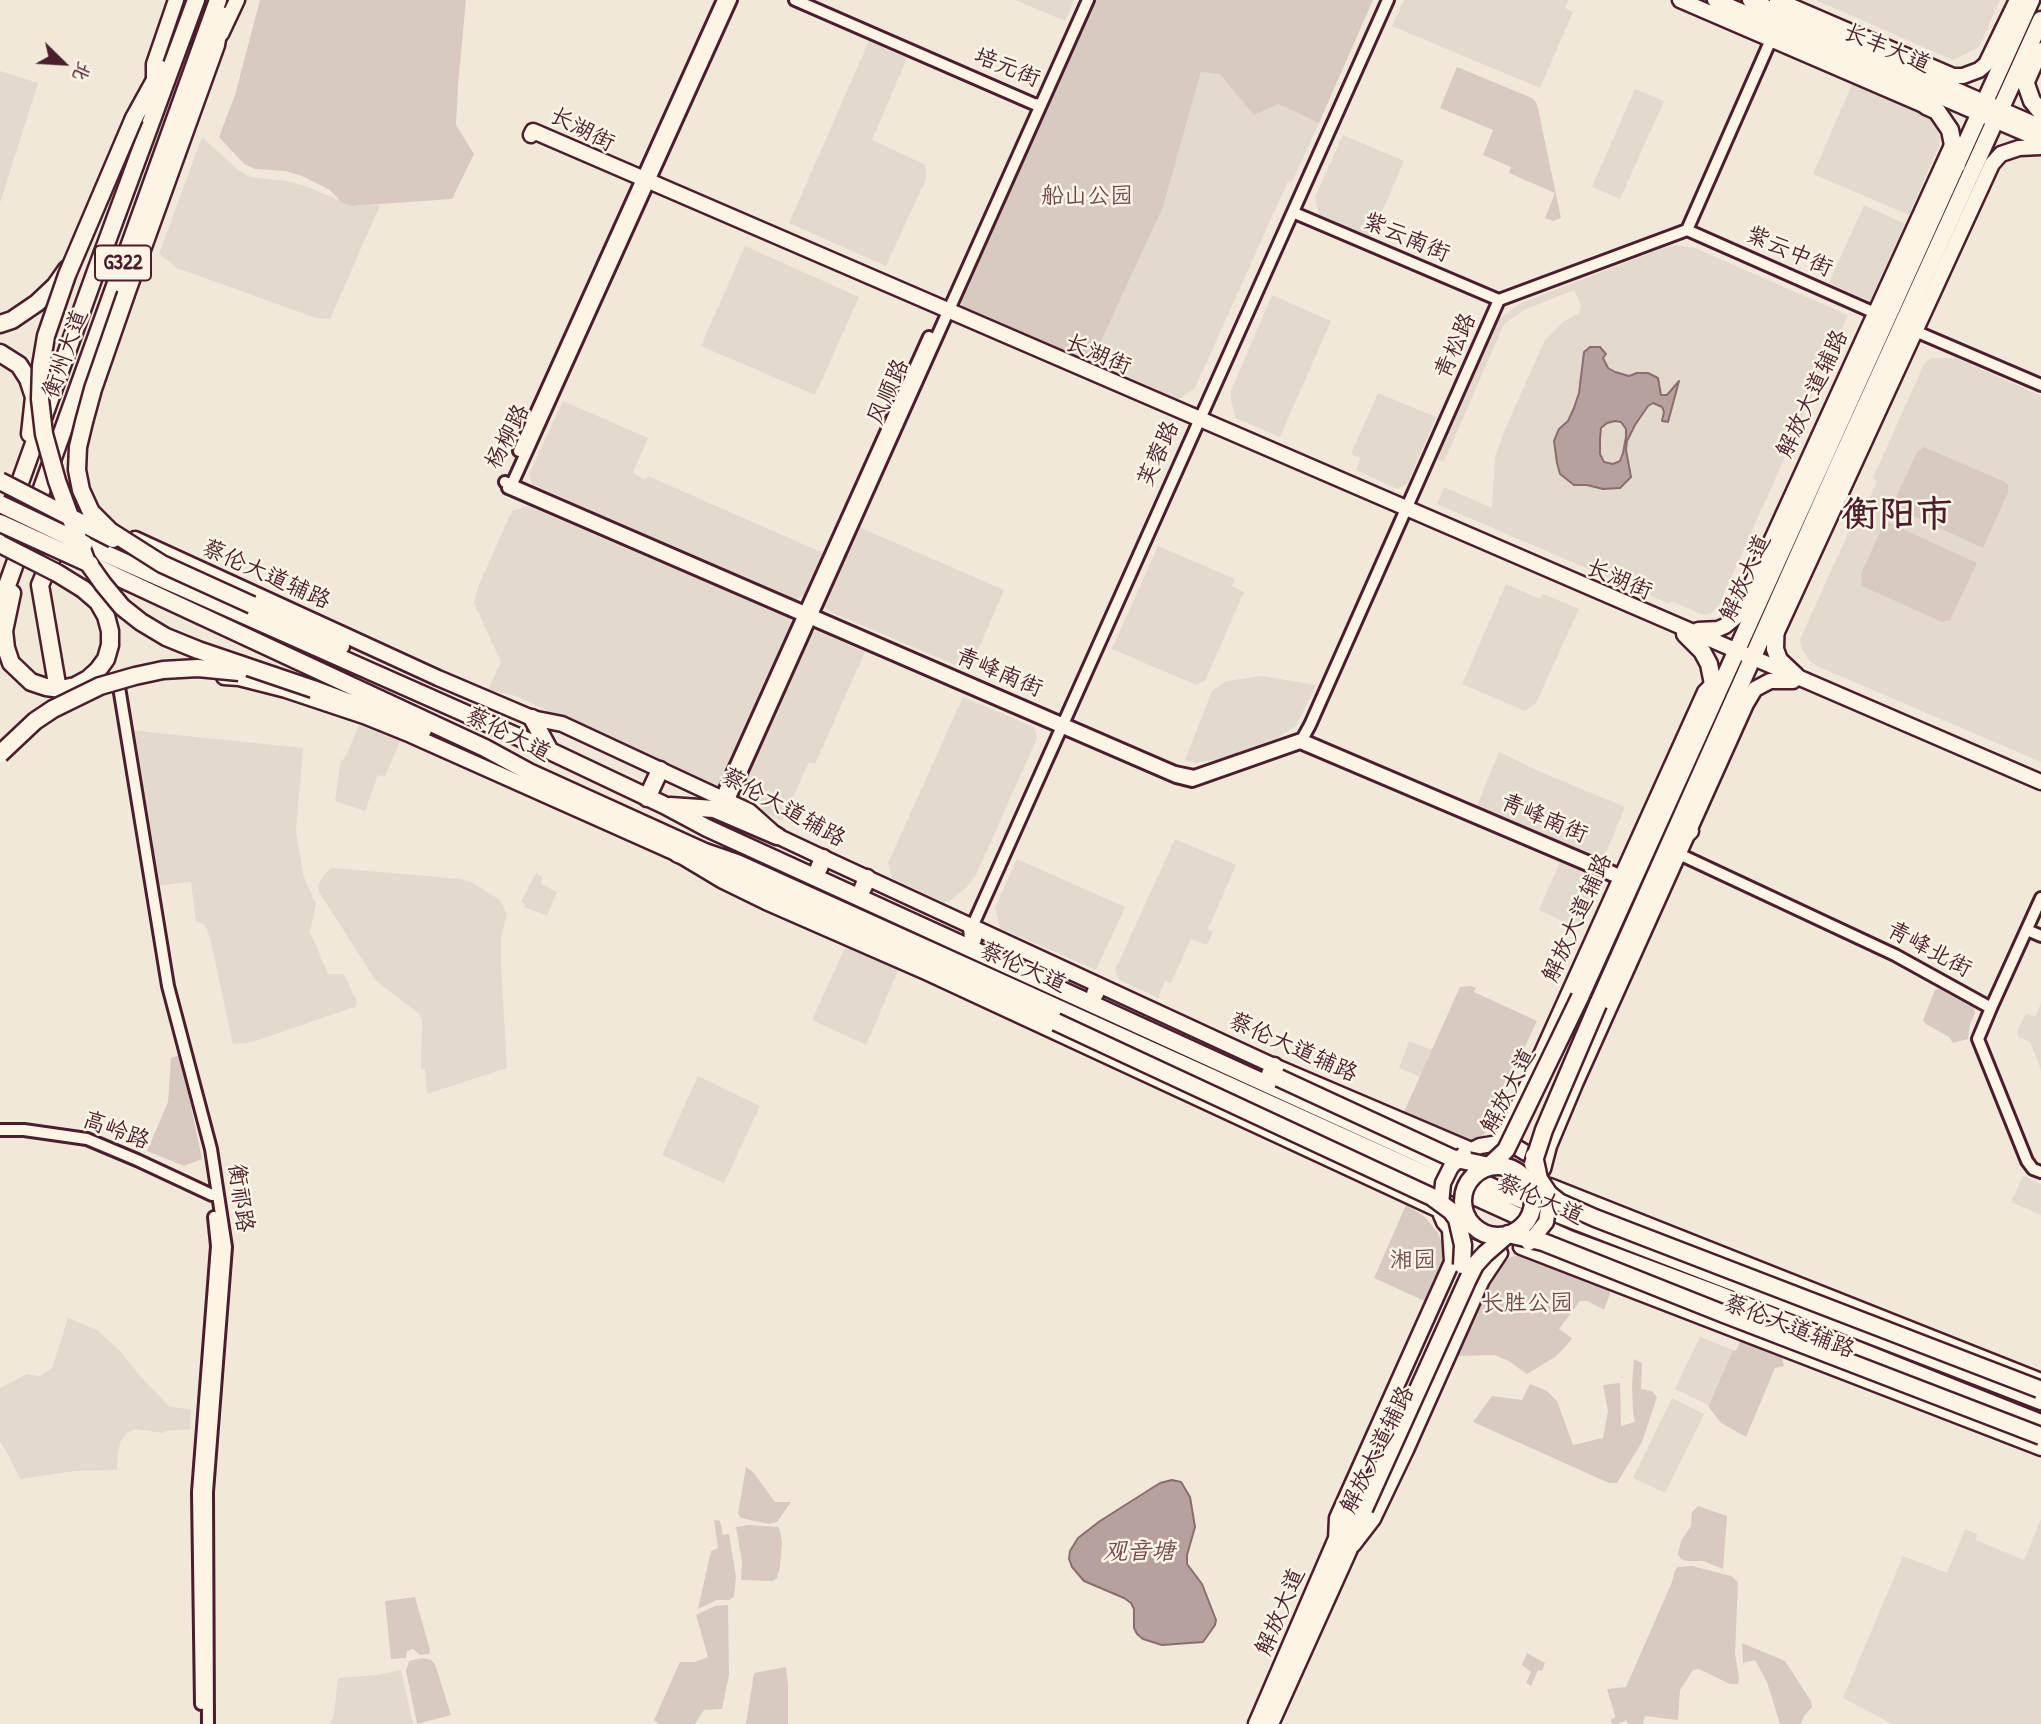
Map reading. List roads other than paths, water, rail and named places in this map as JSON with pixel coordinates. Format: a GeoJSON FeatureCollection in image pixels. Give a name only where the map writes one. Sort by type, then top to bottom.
{"type":"FeatureCollection","features":[{"type":"Feature","properties":{"kind":"highway","name":"衡州大道"},"geometry":{"type":"LineString","coordinates":[[0,605],[121,287],[218,0]]}},
{"type":"Feature","properties":{"kind":"highway"},"geometry":{"type":"LineString","coordinates":[[162,564],[110,531],[91,512],[80,490],[78,447],[121,287],[216,44],[224,0]]}},
{"type":"Feature","properties":{"kind":"highway","name":"解放大道"},"geometry":{"type":"LineString","coordinates":[[1533,1194],[1530,1176],[1539,1163],[1562,1087],[1598,1004],[1673,852],[1744,657],[1812,506],[1838,467],[1892,346],[1990,112],[2031,0]]}},
{"type":"Feature","properties":{"kind":"highway"},"geometry":{"type":"LineString","coordinates":[[194,6],[135,118],[55,306],[46,336],[41,366],[40,399],[44,434],[57,481],[86,560],[122,607],[166,637],[376,711],[529,772]]}},
{"type":"Feature","properties":{"kind":"highway","name":"衡州大道"},"geometry":{"type":"LineString","coordinates":[[0,538],[2,515],[24,469],[194,6]]}},
{"type":"Feature","properties":{"kind":"highway","name":"解放大道"},"geometry":{"type":"LineString","coordinates":[[1489,1166],[1506,1150],[1580,997],[1626,879],[1713,706],[1718,683],[1744,657],[1776,606],[1882,316],[1957,165],[2023,60],[2041,20]]}},
{"type":"Feature","properties":{"kind":"highway"},"geometry":{"type":"LineString","coordinates":[[2023,60],[2026,84],[2032,101],[2041,112]]}},
{"type":"Feature","properties":{"kind":"highway"},"geometry":{"type":"LineString","coordinates":[[1926,106],[1937,111],[1951,130],[1957,165]]}},
{"type":"Feature","properties":{"kind":"highway"},"geometry":{"type":"LineString","coordinates":[[0,324],[12,320],[37,303],[55,286],[80,246]]}},
{"type":"Feature","properties":{"kind":"highway"},"geometry":{"type":"LineString","coordinates":[[1892,346],[1915,331]]}},
{"type":"Feature","properties":{"kind":"highway"},"geometry":{"type":"LineString","coordinates":[[0,353],[19,365],[29,379],[34,397],[24,469]]}},
{"type":"Feature","properties":{"kind":"highway"},"geometry":{"type":"LineString","coordinates":[[1812,506],[1841,492],[1838,467]]}},
{"type":"Feature","properties":{"kind":"highway"},"geometry":{"type":"LineString","coordinates":[[0,481],[162,564],[251,605],[287,616],[443,692],[550,751]]}},
{"type":"Feature","properties":{"kind":"highway"},"geometry":{"type":"LineString","coordinates":[[59,698],[40,585],[73,508]]}},
{"type":"Feature","properties":{"kind":"highway","name":"蔡伦大道"},"geometry":{"type":"LineString","coordinates":[[2,515],[86,545],[550,751],[707,828],[1503,1192],[1578,1223],[2040,1390]]}},
{"type":"Feature","properties":{"kind":"highway","name":"蔡伦大道"},"geometry":{"type":"LineString","coordinates":[[2,515],[94,566],[485,748],[709,859],[737,863],[1569,1239],[1717,1294],[2041,1423]]}},
{"type":"Feature","properties":{"kind":"highway"},"geometry":{"type":"LineString","coordinates":[[0,544],[83,589],[98,602],[106,616],[110,645],[99,670],[88,679],[61,689],[46,687],[31,682],[11,663],[4,631],[29,526]]}},
{"type":"Feature","properties":{"kind":"highway"},"geometry":{"type":"LineString","coordinates":[[251,605],[269,601]]}},
{"type":"Feature","properties":{"kind":"highway"},"geometry":{"type":"LineString","coordinates":[[1776,606],[1775,649],[1779,660],[1794,678]]}},
{"type":"Feature","properties":{"kind":"highway"},"geometry":{"type":"LineString","coordinates":[[1686,631],[1702,651],[1718,683]]}},
{"type":"Feature","properties":{"kind":"highway"},"geometry":{"type":"LineString","coordinates":[[0,754],[35,721],[53,709],[100,686],[163,670],[222,669],[251,673],[313,689]]}},
{"type":"Feature","properties":{"kind":"highway"},"geometry":{"type":"LineString","coordinates":[[532,718],[550,751]]}},
{"type":"Feature","properties":{"kind":"highway"},"geometry":{"type":"LineString","coordinates":[[647,798],[660,769]]}},
{"type":"Feature","properties":{"kind":"highway"},"geometry":{"type":"LineString","coordinates":[[664,805],[714,810],[777,836]]}},
{"type":"Feature","properties":{"kind":"highway"},"geometry":{"type":"LineString","coordinates":[[664,805],[711,818],[821,863],[1274,1073],[1489,1166]]}},
{"type":"Feature","properties":{"kind":"highway"},"geometry":{"type":"LineString","coordinates":[[1673,852],[1689,831]]}},
{"type":"Feature","properties":{"kind":"highway"},"geometry":{"type":"LineString","coordinates":[[678,853],[709,859],[769,897],[1031,1016],[1056,1022],[1438,1204],[1451,1211],[1457,1219],[1463,1245],[1462,1265]]}},
{"type":"Feature","properties":{"kind":"highway"},"geometry":{"type":"LineString","coordinates":[[709,859],[723,881]]}},
{"type":"Feature","properties":{"kind":"highway"},"geometry":{"type":"LineString","coordinates":[[1542,1077],[1511,1151],[1517,1159],[1523,1160],[1527,1157],[1562,1087]]}},
{"type":"Feature","properties":{"kind":"highway"},"geometry":{"type":"LineString","coordinates":[[1463,1156],[1491,1155],[1513,1135]]}},
{"type":"Feature","properties":{"kind":"highway"},"geometry":{"type":"LineString","coordinates":[[1438,1204],[1452,1197],[1464,1171],[1463,1156]]}},
{"type":"Feature","properties":{"kind":"highway"},"geometry":{"type":"LineString","coordinates":[[1539,1163],[1539,1179],[1549,1194],[1595,1218],[2040,1390]]}},
{"type":"Feature","properties":{"kind":"highway"},"geometry":{"type":"LineString","coordinates":[[1501,1165],[1522,1174],[1533,1194],[1530,1217],[1523,1226],[1508,1234],[1492,1236],[1482,1233],[1467,1218],[1463,1208],[1465,1187],[1479,1171],[1489,1166],[1501,1165]]}},
{"type":"Feature","properties":{"kind":"highway"},"geometry":{"type":"LineString","coordinates":[[1531,1244],[1533,1230],[1544,1203],[1553,1195]]}},
{"type":"Feature","properties":{"kind":"highway","name":"解放大道"},"geometry":{"type":"LineString","coordinates":[[1360,1507],[1462,1265],[1467,1239],[1463,1208]]}},
{"type":"Feature","properties":{"kind":"highway"},"geometry":{"type":"LineString","coordinates":[[1508,1234],[1531,1244]]}},
{"type":"Feature","properties":{"kind":"highway","name":"解放大道"},"geometry":{"type":"LineString","coordinates":[[1257,1724],[1475,1265],[1492,1254],[1508,1234]]}},
{"type":"Feature","properties":{"kind":"highway"},"geometry":{"type":"LineString","coordinates":[[1492,1254],[1507,1244],[1523,1241],[1737,1319],[2041,1436]]}},
{"type":"Feature","properties":{"kind":"highway","name":"解放大道"},"geometry":{"type":"LineString","coordinates":[[1270,1724],[1342,1546]]}},
{"type":"Feature","properties":{"kind":"main road"},"geometry":{"type":"LineString","coordinates":[[154,115],[154,64],[176,0]]}},
{"type":"Feature","properties":{"kind":"main road"},"geometry":{"type":"LineString","coordinates":[[216,44],[237,0]]}},
{"type":"Feature","properties":{"kind":"main road"},"geometry":{"type":"LineString","coordinates":[[1680,0],[1780,14],[1953,76]]}},
{"type":"Feature","properties":{"kind":"main road","name":"长丰大道"},"geometry":{"type":"LineString","coordinates":[[1715,0],[1780,14],[1927,76],[2041,140]]}},
{"type":"Feature","properties":{"kind":"main road","name":"长丰大道"},"geometry":{"type":"LineString","coordinates":[[1750,0],[1990,112],[2041,127]]}},
{"type":"Feature","properties":{"kind":"main road"},"geometry":{"type":"LineString","coordinates":[[1927,76],[1963,76],[1979,70],[1995,49],[2017,0]]}},
{"type":"Feature","properties":{"kind":"main road"},"geometry":{"type":"LineString","coordinates":[[1780,14],[1926,106]]}},
{"type":"Feature","properties":{"kind":"main road"},"geometry":{"type":"LineString","coordinates":[[2026,84],[2041,50]]}},
{"type":"Feature","properties":{"kind":"main road","name":"长湖街"},"geometry":{"type":"LineString","coordinates":[[645,182],[533,131],[531,135],[2041,782]]}},
{"type":"Feature","properties":{"kind":"main road","name":"解放大道辅路"},"geometry":{"type":"LineString","coordinates":[[1686,631],[1718,629],[1737,616],[1786,508],[1882,316],[1954,141]]}},
{"type":"Feature","properties":{"kind":"main road"},"geometry":{"type":"LineString","coordinates":[[1775,635],[1992,164],[2001,154],[2019,148],[2034,148],[2041,154]]}},
{"type":"Feature","properties":{"kind":"main road"},"geometry":{"type":"LineString","coordinates":[[1786,508],[1812,506]]}},
{"type":"Feature","properties":{"kind":"main road","name":"蔡伦大道辅路"},"geometry":{"type":"LineString","coordinates":[[73,508],[117,527],[141,543],[269,601],[287,616],[532,718],[562,724],[749,811],[777,836],[821,863]]}},
{"type":"Feature","properties":{"kind":"main road"},"geometry":{"type":"LineString","coordinates":[[0,764],[59,698],[88,699],[117,688],[167,676],[239,678],[364,716],[411,735],[678,853],[723,881],[769,897]]}},
{"type":"Feature","properties":{"kind":"main road"},"geometry":{"type":"LineString","coordinates":[[1689,831],[1755,689],[1770,681],[1794,678]]}},
{"type":"Feature","properties":{"kind":"main road","name":"长湖街"},"geometry":{"type":"LineString","coordinates":[[1794,678],[2041,788]]}},
{"type":"Feature","properties":{"kind":"main road","name":"解放大道辅路"},"geometry":{"type":"LineString","coordinates":[[1498,1143],[1508,1128],[1626,879],[1705,692],[1718,683]]}},
{"type":"Feature","properties":{"kind":"main road"},"geometry":{"type":"LineString","coordinates":[[1463,1156],[1480,1146],[1498,1143],[1516,1147],[1539,1163],[1549,1146],[1673,852]]}},
{"type":"Feature","properties":{"kind":"main road"},"geometry":{"type":"LineString","coordinates":[[1031,1016],[1438,1204],[1450,1230],[1469,1246],[1492,1254]]}},
{"type":"Feature","properties":{"kind":"main road","name":"解放大道辅路"},"geometry":{"type":"LineString","coordinates":[[1342,1546],[1337,1518],[1452,1262],[1450,1230]]}},
{"type":"Feature","properties":{"kind":"main road","name":"蔡伦大道辅路"},"geometry":{"type":"LineString","coordinates":[[1531,1244],[2041,1448]]}},
{"type":"Feature","properties":{"kind":"main road","name":"解放大道辅路"},"geometry":{"type":"LineString","coordinates":[[1342,1546],[1373,1519],[1492,1254]]}},
{"type":"Feature","properties":{"kind":"street","name":"杨柳路"},"geometry":{"type":"LineString","coordinates":[[509,485],[645,182],[723,0]]}},
{"type":"Feature","properties":{"kind":"street","name":"杨柳路"},"geometry":{"type":"LineString","coordinates":[[645,182],[731,0]]}},
{"type":"Feature","properties":{"kind":"street","name":"培元街"},"geometry":{"type":"LineString","coordinates":[[795,0],[1037,103]]}},
{"type":"Feature","properties":{"kind":"street","name":"培元街"},"geometry":{"type":"LineString","coordinates":[[803,0],[1037,103]]}},
{"type":"Feature","properties":{"kind":"street","name":"风顺路"},"geometry":{"type":"LineString","coordinates":[[724,800],[1081,0]]}},
{"type":"Feature","properties":{"kind":"street","name":"风顺路"},"geometry":{"type":"LineString","coordinates":[[1037,103],[1088,0]]}},
{"type":"Feature","properties":{"kind":"street","name":"芙蓉路"},"geometry":{"type":"LineString","coordinates":[[967,930],[1381,0]]}},
{"type":"Feature","properties":{"kind":"street","name":"芙蓉路"},"geometry":{"type":"LineString","coordinates":[[1195,419],[1388,0]]}},
{"type":"Feature","properties":{"kind":"street"},"geometry":{"type":"LineString","coordinates":[[1687,230],[1780,14]]}},
{"type":"Feature","properties":{"kind":"street","name":"紫云南街"},"geometry":{"type":"LineString","coordinates":[[1297,214],[1499,300]]}},
{"type":"Feature","properties":{"kind":"street","name":"青松路"},"geometry":{"type":"LineString","coordinates":[[1301,741],[1499,300],[1687,230]]}},
{"type":"Feature","properties":{"kind":"street","name":"紫云中街"},"geometry":{"type":"LineString","coordinates":[[1687,230],[1882,316]]}},
{"type":"Feature","properties":{"kind":"street"},"geometry":{"type":"LineString","coordinates":[[1915,331],[2041,385]]}},
{"type":"Feature","properties":{"kind":"street","name":"青峰南街"},"geometry":{"type":"LineString","coordinates":[[509,485],[1163,767],[1194,776],[1301,741],[1626,879]]}},
{"type":"Feature","properties":{"kind":"street","name":"衡祁路"},"geometry":{"type":"LineString","coordinates":[[117,688],[164,987],[208,1150],[217,1246],[198,1492],[201,1724]]}},
{"type":"Feature","properties":{"kind":"street","name":"衡祁路"},"geometry":{"type":"LineString","coordinates":[[117,688],[168,986],[211,1149],[226,1247],[207,1492],[208,1724]]}},
{"type":"Feature","properties":{"kind":"street","name":"青峰北街"},"geometry":{"type":"LineString","coordinates":[[1673,852],[1895,955],[1991,1008]]}},
{"type":"Feature","properties":{"kind":"street"},"geometry":{"type":"LineString","coordinates":[[2041,898],[1978,1039],[2027,1161],[2033,1169],[2041,1172]]}},
{"type":"Feature","properties":{"kind":"street"},"geometry":{"type":"LineString","coordinates":[[2027,930],[2041,936]]}},
{"type":"Feature","properties":{"kind":"street","name":"高岭路"},"geometry":{"type":"LineString","coordinates":[[0,1130],[24,1130],[87,1139],[212,1195]]}},
{"type":"Feature","properties":{"kind":"water"},"geometry":{"type":"Polygon","coordinates":[[[1590,347],[1600,347],[1606,354],[1603,358],[1608,368],[1615,372],[1629,376],[1648,373],[1658,378],[1661,395],[1667,395],[1679,381],[1668,422],[1662,421],[1662,407],[1653,403],[1635,425],[1627,441],[1626,450],[1631,477],[1620,488],[1603,489],[1574,485],[1560,474],[1557,463],[1554,441],[1574,408],[1579,393],[1584,352],[1590,347]],[[1621,422],[1607,423],[1601,428],[1600,454],[1604,462],[1613,464],[1620,461],[1626,437],[1626,429],[1621,422]]]}},
{"type":"Feature","properties":{"kind":"water","name":"观音塘"},"geometry":{"type":"Polygon","coordinates":[[[1172,1480],[1181,1482],[1190,1497],[1195,1527],[1187,1564],[1202,1584],[1216,1620],[1203,1642],[1162,1645],[1143,1639],[1137,1634],[1131,1603],[1084,1581],[1069,1559],[1070,1551],[1078,1538],[1100,1521],[1160,1483],[1172,1480]]]}},
{"type":"Feature","properties":{"kind":"district","name":"衡阳市"},"geometry":{"type":"Point","coordinates":[1897,516]}},
{"type":"Feature","properties":{"kind":"park label","name":"船山公园"},"geometry":{"type":"Point","coordinates":[1087,197]}},
{"type":"Feature","properties":{"kind":"park label","name":"湘园"},"geometry":{"type":"Point","coordinates":[1413,1261]}},
{"type":"Feature","properties":{"kind":"park label","name":"长胜公园"},"geometry":{"type":"Point","coordinates":[1527,1304]}}]}
